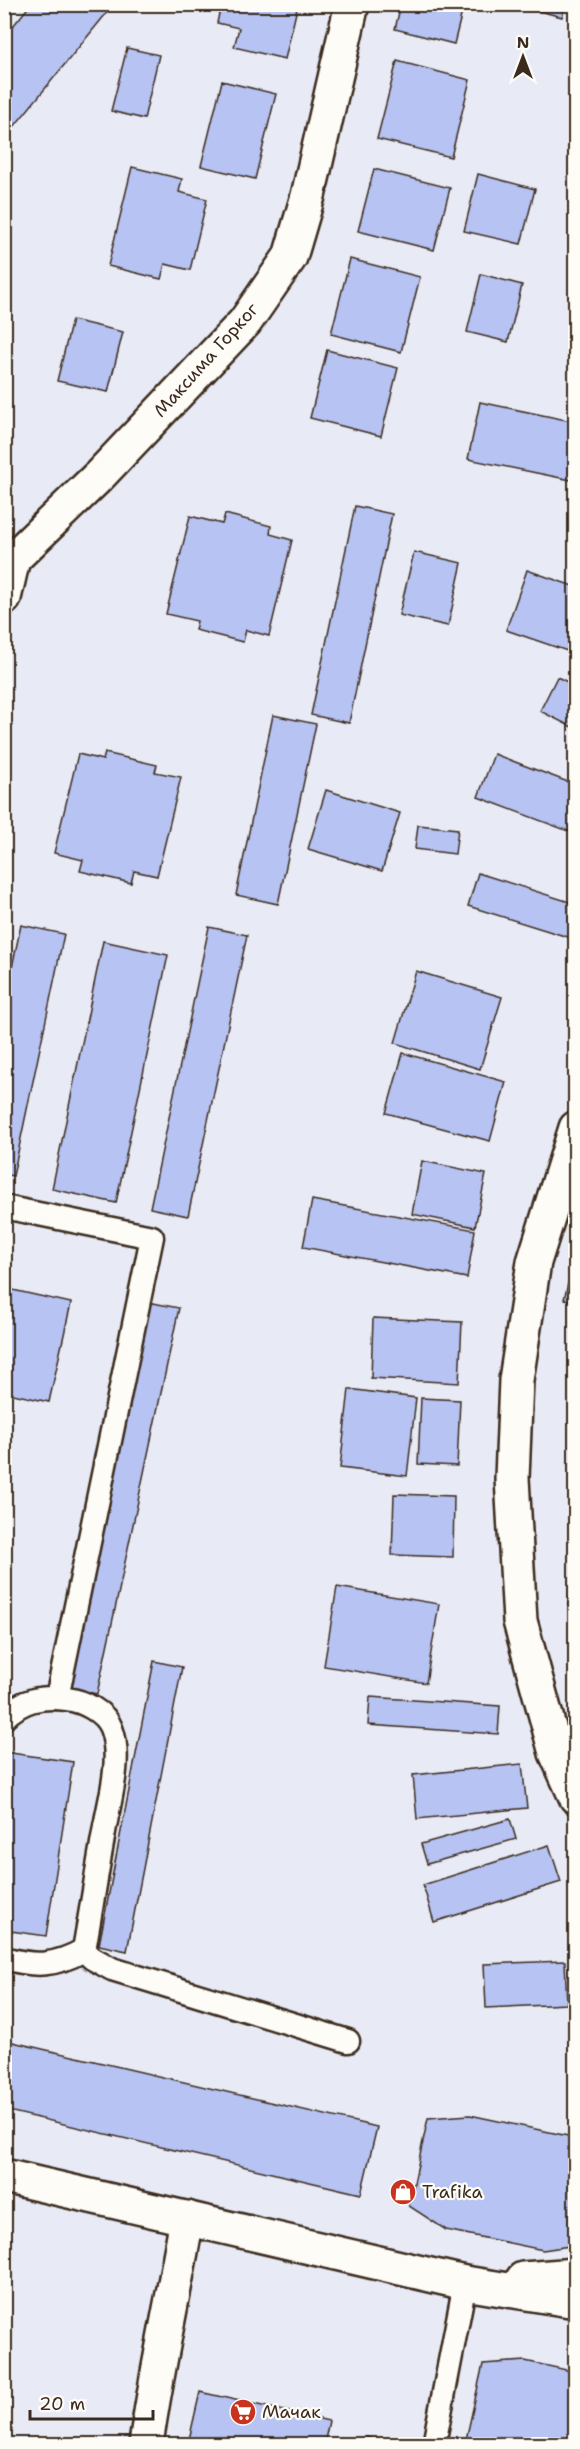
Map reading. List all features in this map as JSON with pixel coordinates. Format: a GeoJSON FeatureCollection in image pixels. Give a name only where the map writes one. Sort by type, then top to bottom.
{"type":"FeatureCollection","features":[{"type":"Feature","properties":{"kind":"street","name":"Максима Горког"},"geometry":{"type":"LineString","coordinates":[[9,559],[99,476],[245,322],[290,257],[308,196],[352,4]]}},
{"type":"Feature","properties":{"kind":"street"},"geometry":{"type":"LineString","coordinates":[[4,598],[9,559]]}},
{"type":"Feature","properties":{"kind":"street"},"geometry":{"type":"LineString","coordinates":[[576,1128],[534,1262],[516,1380],[512,1478],[520,1621],[556,1753],[576,1797]]}},
{"type":"Feature","properties":{"kind":"street"},"geometry":{"type":"LineString","coordinates":[[4,2176],[465,2283],[576,2301]]}},
{"type":"Feature","properties":{"kind":"street"},"geometry":{"type":"LineString","coordinates":[[146,2445],[156,2374],[187,2218]]}},
{"type":"Feature","properties":{"kind":"street"},"geometry":{"type":"LineString","coordinates":[[465,2283],[576,2275]]}},
{"type":"Feature","properties":{"kind":"lane"},"geometry":{"type":"LineString","coordinates":[[4,1207],[152,1237],[57,1698]]}},
{"type":"Feature","properties":{"kind":"lane"},"geometry":{"type":"LineString","coordinates":[[4,1718],[37,1697],[57,1698],[76,1701],[106,1718],[111,1729],[115,1761],[84,1950]]}},
{"type":"Feature","properties":{"kind":"lane"},"geometry":{"type":"LineString","coordinates":[[4,1958],[45,1965],[67,1960],[84,1950]]}},
{"type":"Feature","properties":{"kind":"lane"},"geometry":{"type":"LineString","coordinates":[[84,1950],[92,1958],[112,1969],[348,2041]]}},
{"type":"Feature","properties":{"kind":"lane"},"geometry":{"type":"LineString","coordinates":[[434,2445],[465,2283]]}},
{"type":"Feature","properties":{"kind":"building"},"geometry":{"type":"Polygon","coordinates":[[[31,4],[114,4],[4,139],[4,37],[31,4]]]}},
{"type":"Feature","properties":{"kind":"building"},"geometry":{"type":"Polygon","coordinates":[[[221,4],[298,4],[285,59],[234,47],[239,28],[217,23],[221,4]]]}},
{"type":"Feature","properties":{"kind":"building"},"geometry":{"type":"Polygon","coordinates":[[[401,4],[464,4],[454,44],[395,29],[401,4]]]}},
{"type":"Feature","properties":{"kind":"building"},"geometry":{"type":"Polygon","coordinates":[[[541,4],[565,4],[562,17],[539,11],[541,4]]]}},
{"type":"Feature","properties":{"kind":"building"},"geometry":{"type":"Polygon","coordinates":[[[127,48],[159,55],[144,119],[111,111],[127,48]]]}},
{"type":"Feature","properties":{"kind":"building"},"geometry":{"type":"Polygon","coordinates":[[[397,61],[470,80],[451,157],[377,139],[397,61]]]}},
{"type":"Feature","properties":{"kind":"building"},"geometry":{"type":"Polygon","coordinates":[[[222,81],[276,94],[255,179],[201,166],[222,81]]]}},
{"type":"Feature","properties":{"kind":"building"},"geometry":{"type":"Polygon","coordinates":[[[132,167],[182,179],[179,192],[207,199],[190,270],[165,264],[161,279],[108,266],[132,167]]]}},
{"type":"Feature","properties":{"kind":"building"},"geometry":{"type":"Polygon","coordinates":[[[374,169],[450,188],[434,250],[358,231],[374,169]]]}},
{"type":"Feature","properties":{"kind":"building"},"geometry":{"type":"Polygon","coordinates":[[[478,174],[535,189],[521,244],[464,231],[478,174]]]}},
{"type":"Feature","properties":{"kind":"building"},"geometry":{"type":"Polygon","coordinates":[[[350,259],[420,277],[401,352],[331,334],[350,259]]]}},
{"type":"Feature","properties":{"kind":"building"},"geometry":{"type":"Polygon","coordinates":[[[481,274],[522,285],[508,342],[467,332],[481,274]]]}},
{"type":"Feature","properties":{"kind":"building"},"geometry":{"type":"Polygon","coordinates":[[[72,320],[123,332],[108,392],[57,381],[72,320]]]}},
{"type":"Feature","properties":{"kind":"building"},"geometry":{"type":"Polygon","coordinates":[[[327,350],[398,368],[381,436],[310,418],[327,350]]]}},
{"type":"Feature","properties":{"kind":"building"},"geometry":{"type":"Polygon","coordinates":[[[480,402],[576,422],[576,481],[468,459],[480,402]]]}},
{"type":"Feature","properties":{"kind":"building"},"geometry":{"type":"Polygon","coordinates":[[[355,506],[392,514],[349,723],[311,715],[355,506]]]}},
{"type":"Feature","properties":{"kind":"building"},"geometry":{"type":"Polygon","coordinates":[[[225,514],[271,526],[270,534],[292,540],[269,636],[246,630],[243,642],[195,630],[197,621],[166,614],[190,516],[222,524],[225,514]]]}},
{"type":"Feature","properties":{"kind":"building"},"geometry":{"type":"Polygon","coordinates":[[[414,552],[462,563],[448,626],[399,615],[414,552]]]}},
{"type":"Feature","properties":{"kind":"building"},"geometry":{"type":"Polygon","coordinates":[[[527,570],[576,587],[576,654],[506,630],[527,570]]]}},
{"type":"Feature","properties":{"kind":"building"},"geometry":{"type":"Polygon","coordinates":[[[557,677],[576,686],[576,729],[540,711],[557,677]]]}},
{"type":"Feature","properties":{"kind":"building"},"geometry":{"type":"Polygon","coordinates":[[[273,715],[316,724],[278,904],[236,895],[273,715]]]}},
{"type":"Feature","properties":{"kind":"building"},"geometry":{"type":"Polygon","coordinates":[[[105,753],[157,765],[155,772],[181,777],[157,876],[134,871],[131,883],[80,871],[83,860],[54,853],[78,754],[103,760],[105,753]]]}},
{"type":"Feature","properties":{"kind":"building"},"geometry":{"type":"Polygon","coordinates":[[[494,754],[576,785],[576,834],[478,797],[494,754]]]}},
{"type":"Feature","properties":{"kind":"building"},"geometry":{"type":"Polygon","coordinates":[[[326,790],[400,813],[382,871],[308,849],[326,790]]]}},
{"type":"Feature","properties":{"kind":"building"},"geometry":{"type":"Polygon","coordinates":[[[418,825],[458,829],[455,854],[415,849],[418,825]]]}},
{"type":"Feature","properties":{"kind":"building"},"geometry":{"type":"Polygon","coordinates":[[[478,873],[576,904],[576,924],[571,938],[468,906],[478,873]]]}},
{"type":"Feature","properties":{"kind":"building"},"geometry":{"type":"Polygon","coordinates":[[[21,925],[64,934],[13,1176],[4,1174],[4,1005],[21,925]]]}},
{"type":"Feature","properties":{"kind":"building"},"geometry":{"type":"Polygon","coordinates":[[[209,927],[247,935],[188,1216],[150,1208],[209,927]]]}},
{"type":"Feature","properties":{"kind":"building"},"geometry":{"type":"Polygon","coordinates":[[[103,941],[168,955],[116,1203],[52,1189],[103,941]]]}},
{"type":"Feature","properties":{"kind":"building"},"geometry":{"type":"Polygon","coordinates":[[[416,971],[502,997],[480,1069],[395,1043],[416,971]]]}},
{"type":"Feature","properties":{"kind":"building"},"geometry":{"type":"Polygon","coordinates":[[[403,1053],[506,1082],[490,1141],[386,1113],[403,1053]]]}},
{"type":"Feature","properties":{"kind":"building"},"geometry":{"type":"Polygon","coordinates":[[[422,1161],[486,1174],[475,1227],[412,1214],[422,1161]]]}},
{"type":"Feature","properties":{"kind":"building"},"geometry":{"type":"Polygon","coordinates":[[[312,1200],[475,1230],[467,1278],[303,1247],[312,1200]]]}},
{"type":"Feature","properties":{"kind":"building"},"geometry":{"type":"Polygon","coordinates":[[[573,1265],[576,1266],[576,1302],[564,1299],[573,1265]]]}},
{"type":"Feature","properties":{"kind":"building"},"geometry":{"type":"Polygon","coordinates":[[[4,1288],[71,1303],[49,1402],[4,1392],[4,1288]]]}},
{"type":"Feature","properties":{"kind":"building"},"geometry":{"type":"Polygon","coordinates":[[[148,1302],[179,1308],[97,1694],[66,1688],[148,1302]]]}},
{"type":"Feature","properties":{"kind":"building"},"geometry":{"type":"Polygon","coordinates":[[[373,1318],[462,1322],[459,1383],[371,1378],[373,1318]]]}},
{"type":"Feature","properties":{"kind":"building"},"geometry":{"type":"Polygon","coordinates":[[[349,1389],[416,1398],[407,1476],[340,1468],[349,1389]]]}},
{"type":"Feature","properties":{"kind":"building"},"geometry":{"type":"Polygon","coordinates":[[[421,1398],[460,1400],[457,1466],[418,1464],[421,1398]]]}},
{"type":"Feature","properties":{"kind":"building"},"geometry":{"type":"Polygon","coordinates":[[[394,1494],[454,1496],[453,1557],[392,1555],[394,1494]]]}},
{"type":"Feature","properties":{"kind":"building"},"geometry":{"type":"Polygon","coordinates":[[[576,1568],[576,1607],[568,1605],[576,1568]]]}},
{"type":"Feature","properties":{"kind":"building"},"geometry":{"type":"Polygon","coordinates":[[[337,1587],[439,1604],[426,1683],[324,1666],[337,1587]]]}},
{"type":"Feature","properties":{"kind":"building"},"geometry":{"type":"Polygon","coordinates":[[[154,1661],[182,1667],[127,1951],[99,1945],[154,1661]]]}},
{"type":"Feature","properties":{"kind":"building"},"geometry":{"type":"Polygon","coordinates":[[[370,1697],[500,1706],[498,1734],[368,1725],[370,1697]]]}},
{"type":"Feature","properties":{"kind":"building"},"geometry":{"type":"Polygon","coordinates":[[[4,1752],[73,1762],[46,1936],[4,1930],[4,1752]]]}},
{"type":"Feature","properties":{"kind":"building"},"geometry":{"type":"Polygon","coordinates":[[[522,1764],[527,1808],[417,1819],[413,1775],[522,1764]]]}},
{"type":"Feature","properties":{"kind":"building"},"geometry":{"type":"Polygon","coordinates":[[[510,1819],[516,1839],[427,1864],[421,1844],[510,1819]]]}},
{"type":"Feature","properties":{"kind":"building"},"geometry":{"type":"Polygon","coordinates":[[[549,1845],[561,1882],[434,1922],[423,1885],[549,1845]]]}},
{"type":"Feature","properties":{"kind":"building"},"geometry":{"type":"Polygon","coordinates":[[[565,1961],[567,2004],[486,2008],[484,1964],[565,1961]]]}},
{"type":"Feature","properties":{"kind":"building"},"geometry":{"type":"Polygon","coordinates":[[[4,2040],[377,2127],[361,2194],[4,2110],[4,2040]]]}},
{"type":"Feature","properties":{"kind":"building"},"geometry":{"type":"Polygon","coordinates":[[[470,2115],[568,2136],[576,2140],[576,2245],[543,2250],[446,2230],[409,2206],[428,2118],[470,2115]]]}},
{"type":"Feature","properties":{"kind":"building"},"geometry":{"type":"Polygon","coordinates":[[[525,2361],[576,2372],[576,2444],[465,2444],[483,2364],[525,2361]]]}},
{"type":"Feature","properties":{"kind":"building","name":"Мачак"},"geometry":{"type":"Polygon","coordinates":[[[200,2392],[329,2421],[324,2444],[188,2444],[200,2392]]]}},
{"type":"Feature","properties":{"kind":"building"},"geometry":{"type":"Polygon","coordinates":[[[366,2437],[389,2444],[363,2444],[366,2437]]]}},
{"type":"Feature","properties":{"kind":"place","name":"Trafika"},"geometry":{"type":"Point","coordinates":[403,2192]}},
{"type":"Feature","properties":{"kind":"place","name":"Мачак"},"geometry":{"type":"Point","coordinates":[243,2412]}}]}
